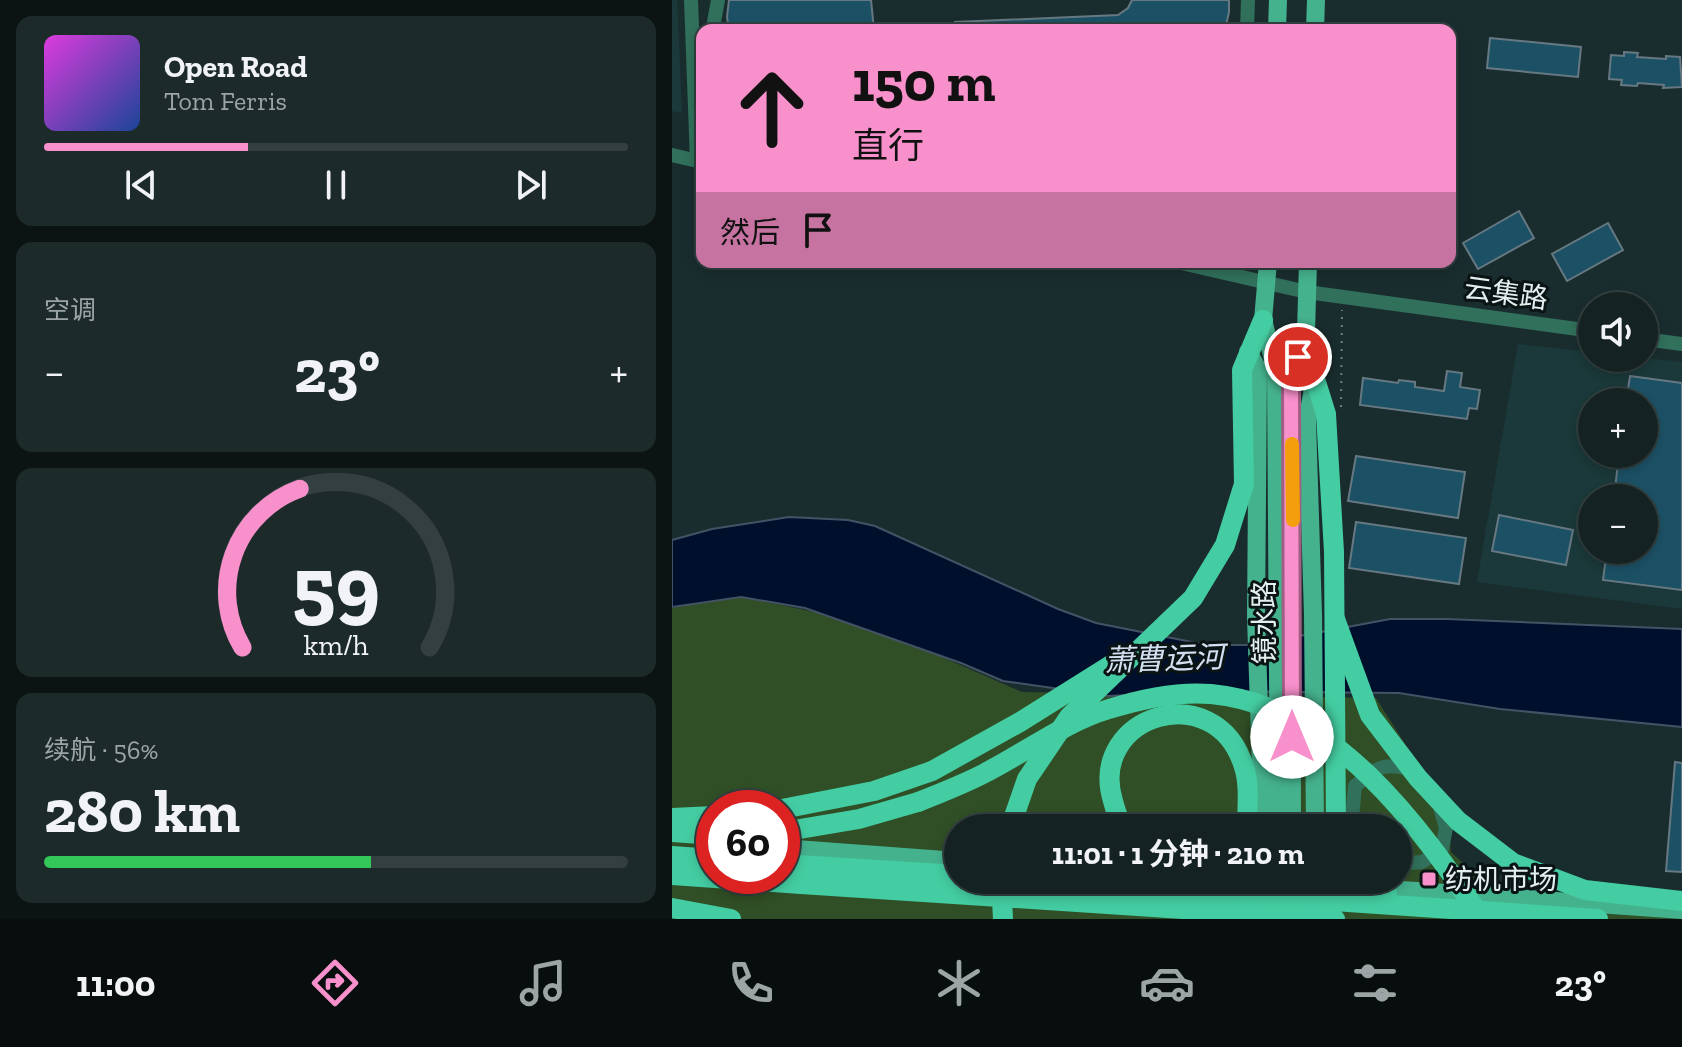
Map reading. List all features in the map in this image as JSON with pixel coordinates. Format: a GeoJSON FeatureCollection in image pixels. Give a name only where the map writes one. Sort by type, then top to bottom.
{"type":"FeatureCollection","features":[{"type":"Feature","properties":{"kind":"highway"},"geometry":{"type":"LineString","coordinates":[[1015,814],[1027,779],[1069,717],[1193,598],[1225,545],[1244,484],[1242,370],[1263,320]]}},
{"type":"Feature","properties":{"kind":"highway"},"geometry":{"type":"LineString","coordinates":[[1315,379],[1326,414],[1334,552],[1336,814]]}},
{"type":"Feature","properties":{"kind":"highway"},"geometry":{"type":"LineString","coordinates":[[1335,619],[1370,715],[1418,778],[1458,821],[1513,863],[1585,890],[1682,901]]}},
{"type":"Feature","properties":{"kind":"highway"},"geometry":{"type":"LineString","coordinates":[[800,805],[874,791],[932,771],[1020,722],[1145,644]]}},
{"type":"Feature","properties":{"kind":"highway"},"geometry":{"type":"LineString","coordinates":[[800,829],[859,819],[918,802],[983,774],[1106,710],[1156,697],[1210,694],[1253,703],[1298,722],[1347,755],[1396,804],[1440,856],[1482,919]]}},
{"type":"Feature","properties":{"kind":"highway"},"geometry":{"type":"LineString","coordinates":[[1117,814],[1108,784],[1114,751],[1129,733],[1156,716],[1189,714],[1211,720],[1234,742],[1245,769],[1247,814]]}},
{"type":"Feature","properties":{"kind":"highway"},"geometry":{"type":"LineString","coordinates":[[672,818],[696,817]]}},
{"type":"Feature","properties":{"kind":"highway"},"geometry":{"type":"LineString","coordinates":[[672,832],[696,834]]}},
{"type":"Feature","properties":{"kind":"highway"},"geometry":{"type":"LineString","coordinates":[[672,856],[696,858]]}},
{"type":"Feature","properties":{"kind":"highway"},"geometry":{"type":"LineString","coordinates":[[800,865],[944,874]]}},
{"type":"Feature","properties":{"kind":"highway"},"geometry":{"type":"LineString","coordinates":[[672,875],[1335,919],[1336,894]]}},
{"type":"Feature","properties":{"kind":"highway"},"geometry":{"type":"LineString","coordinates":[[876,888],[1136,919]]}},
{"type":"Feature","properties":{"kind":"highway"},"geometry":{"type":"LineString","coordinates":[[1002,894],[1003,919]]}},
{"type":"Feature","properties":{"kind":"highway"},"geometry":{"type":"LineString","coordinates":[[1230,894],[1599,919]]}},
{"type":"Feature","properties":{"kind":"highway"},"geometry":{"type":"LineString","coordinates":[[1247,919],[1255,894]]}},
{"type":"Feature","properties":{"kind":"highway"},"geometry":{"type":"LineString","coordinates":[[1403,894],[1599,919]]}},
{"type":"Feature","properties":{"kind":"highway"},"geometry":{"type":"LineString","coordinates":[[672,908],[731,919]]}},
{"type":"Feature","properties":{"kind":"main road"},"geometry":{"type":"LineString","coordinates":[[1277,24],[1278,0]]}},
{"type":"Feature","properties":{"kind":"main road"},"geometry":{"type":"LineString","coordinates":[[1315,24],[1316,0]]}},
{"type":"Feature","properties":{"kind":"main road"},"geometry":{"type":"LineString","coordinates":[[1268,268],[1263,320],[1276,371],[1285,464]]}},
{"type":"Feature","properties":{"kind":"main road"},"geometry":{"type":"LineString","coordinates":[[1308,268],[1306,332],[1315,379],[1307,421],[1315,814]]}},
{"type":"Feature","properties":{"kind":"main road"},"geometry":{"type":"LineString","coordinates":[[1279,814],[1285,464],[1291,381],[1306,332]]}},
{"type":"Feature","properties":{"kind":"main road"},"geometry":{"type":"LineString","coordinates":[[1248,352],[1258,369],[1256,617],[1262,814]]}},
{"type":"Feature","properties":{"kind":"main road","name":"镜水路"},"geometry":{"type":"LineString","coordinates":[[1285,464],[1292,814]]}},
{"type":"Feature","properties":{"kind":"main road"},"geometry":{"type":"LineString","coordinates":[[672,841],[696,843]]}},
{"type":"Feature","properties":{"kind":"main road"},"geometry":{"type":"LineString","coordinates":[[800,849],[944,860]]}},
{"type":"Feature","properties":{"kind":"main road"},"geometry":{"type":"LineString","coordinates":[[672,883],[1188,919]]}},
{"type":"Feature","properties":{"kind":"main road"},"geometry":{"type":"LineString","coordinates":[[1412,889],[1682,910]]}},
{"type":"Feature","properties":{"kind":"main road"},"geometry":{"type":"LineString","coordinates":[[1260,894],[1263,919]]}},
{"type":"Feature","properties":{"kind":"main road"},"geometry":{"type":"LineString","coordinates":[[1312,919],[1313,894]]}},
{"type":"Feature","properties":{"kind":"street"},"geometry":{"type":"LineString","coordinates":[[691,0],[696,101]]}},
{"type":"Feature","properties":{"kind":"street"},"geometry":{"type":"LineString","coordinates":[[714,24],[718,0]]}},
{"type":"Feature","properties":{"kind":"street"},"geometry":{"type":"LineString","coordinates":[[1247,24],[1248,0]]}},
{"type":"Feature","properties":{"kind":"street"},"geometry":{"type":"LineString","coordinates":[[672,155],[696,160]]}},
{"type":"Feature","properties":{"kind":"street","name":"云集路"},"geometry":{"type":"LineString","coordinates":[[1205,268],[1307,292],[1578,329]]}},
{"type":"Feature","properties":{"kind":"street"},"geometry":{"type":"LineString","coordinates":[[1658,341],[1682,344]]}},
{"type":"Feature","properties":{"kind":"street"},"geometry":{"type":"LineString","coordinates":[[1352,814],[1355,786],[1378,766],[1399,766],[1420,773],[1439,804],[1446,828],[1442,849],[1422,862],[1412,863]]}},
{"type":"Feature","properties":{"kind":"path"},"geometry":{"type":"LineString","coordinates":[[1341,416],[1342,297]]}},
{"type":"Feature","properties":{"kind":"shaded area"},"geometry":{"type":"Polygon","coordinates":[[[672,0],[677,0],[682,113],[672,111],[672,0]]]}},
{"type":"Feature","properties":{"kind":"shaded area"},"geometry":{"type":"Polygon","coordinates":[[[1518,344],[1578,350],[1578,372],[1658,372],[1658,359],[1682,362],[1682,609],[1477,582],[1518,344]]]}},
{"type":"Feature","properties":{"kind":"green space"},"geometry":{"type":"Polygon","coordinates":[[[733,595],[862,622],[1022,692],[1376,698],[1447,802],[1451,852],[1495,892],[1682,910],[1682,919],[672,919],[672,608],[733,595]]]}},
{"type":"Feature","properties":{"kind":"water","name":"萧曹运河"},"geometry":{"type":"Polygon","coordinates":[[[789,517],[848,520],[875,526],[1058,609],[1096,623],[1207,645],[1252,645],[1390,619],[1682,629],[1682,727],[1500,709],[1399,693],[1202,691],[1109,696],[1003,681],[805,608],[741,597],[672,607],[672,540],[712,529],[789,517]]]}},
{"type":"Feature","properties":{"kind":"building"},"geometry":{"type":"Polygon","coordinates":[[[729,0],[871,0],[873,24],[728,24],[729,0]]]}},
{"type":"Feature","properties":{"kind":"building"},"geometry":{"type":"Polygon","coordinates":[[[1132,0],[1229,0],[1226,24],[955,24],[1118,15],[1128,8],[1132,0]]]}},
{"type":"Feature","properties":{"kind":"building"},"geometry":{"type":"Polygon","coordinates":[[[1490,38],[1581,47],[1578,77],[1487,68],[1490,38]]]}},
{"type":"Feature","properties":{"kind":"building"},"geometry":{"type":"Polygon","coordinates":[[[1624,52],[1638,53],[1637,57],[1680,57],[1682,87],[1663,88],[1664,85],[1638,83],[1637,86],[1621,85],[1622,80],[1609,79],[1611,55],[1624,56],[1624,52]]]}},
{"type":"Feature","properties":{"kind":"building"},"geometry":{"type":"Polygon","coordinates":[[[1519,211],[1534,238],[1478,269],[1463,243],[1519,211]]]}},
{"type":"Feature","properties":{"kind":"building"},"geometry":{"type":"Polygon","coordinates":[[[1608,223],[1623,250],[1567,281],[1552,254],[1608,223]]]}},
{"type":"Feature","properties":{"kind":"building"},"geometry":{"type":"Polygon","coordinates":[[[1447,371],[1462,373],[1460,387],[1480,390],[1477,409],[1469,408],[1467,419],[1360,405],[1363,378],[1415,382],[1415,387],[1444,391],[1447,371]]]}},
{"type":"Feature","properties":{"kind":"building"},"geometry":{"type":"Polygon","coordinates":[[[1630,376],[1682,383],[1682,590],[1603,580],[1605,564],[1658,564],[1658,484],[1616,484],[1617,468],[1658,468],[1658,388],[1628,388],[1630,376]]]}},
{"type":"Feature","properties":{"kind":"building"},"geometry":{"type":"Polygon","coordinates":[[[1356,456],[1465,472],[1458,518],[1348,501],[1356,456]]]}},
{"type":"Feature","properties":{"kind":"building"},"geometry":{"type":"Polygon","coordinates":[[[1499,515],[1573,530],[1566,565],[1492,551],[1499,515]]]}},
{"type":"Feature","properties":{"kind":"building"},"geometry":{"type":"Polygon","coordinates":[[[1356,522],[1466,538],[1459,584],[1349,568],[1356,522]]]}},
{"type":"Feature","properties":{"kind":"building"},"geometry":{"type":"Polygon","coordinates":[[[1675,762],[1682,763],[1682,872],[1666,871],[1675,762]]]}},
{"type":"Feature","properties":{"kind":"slow traffic"},"geometry":{"type":"LineString","coordinates":[[1292,444],[1293,520]]}},
{"type":"Feature","properties":{"kind":"place","name":"纺机市场"},"geometry":{"type":"Point","coordinates":[1429,879]}},
{"type":"Feature","properties":{"kind":"route"},"geometry":{"type":"LineString","coordinates":[[1292,737],[1291,381],[1298,357]]}}]}
